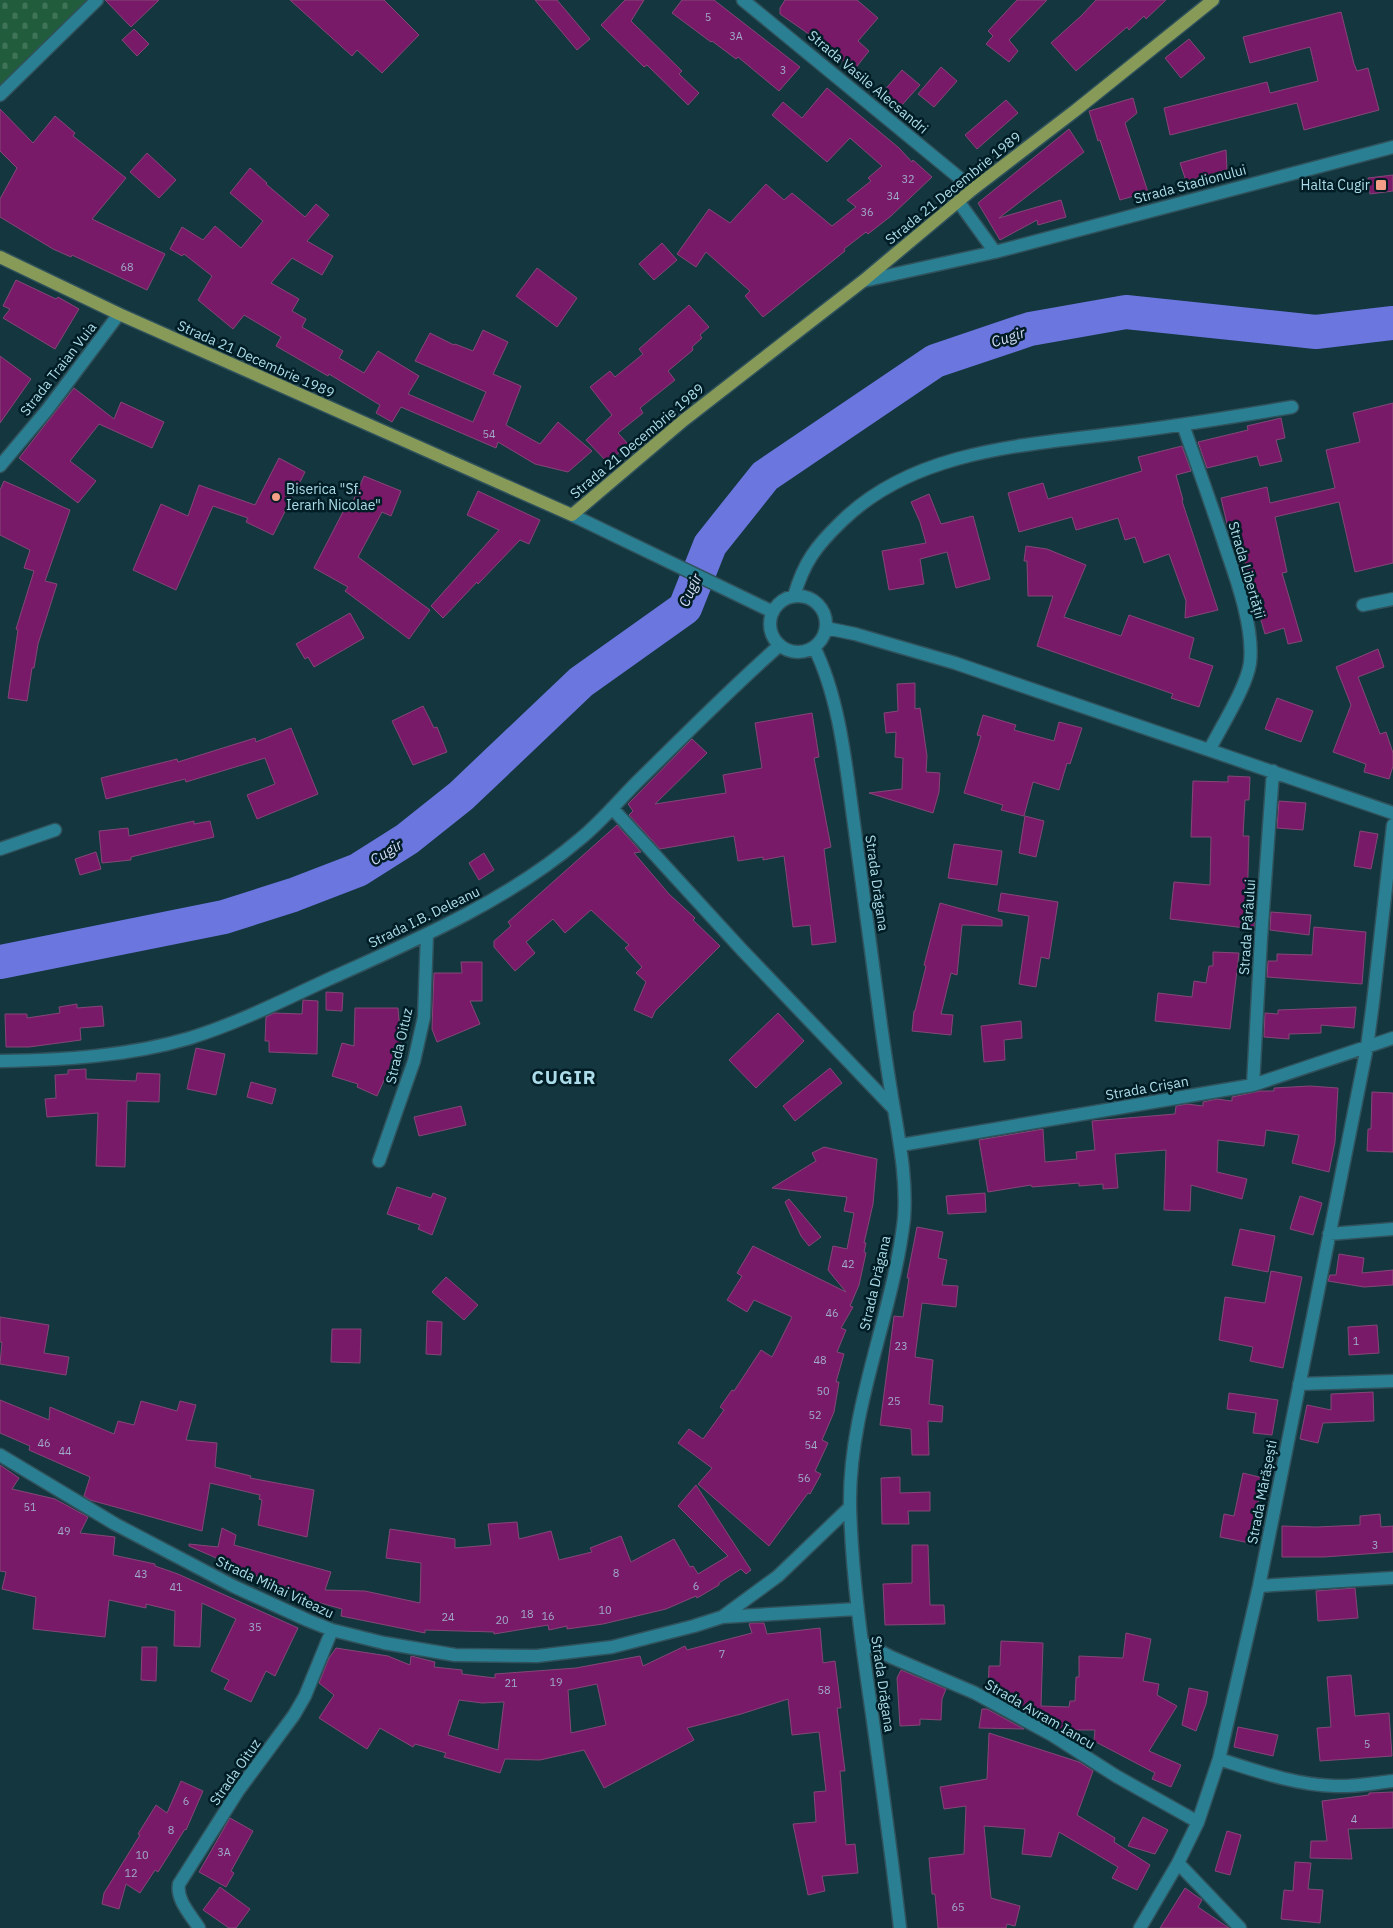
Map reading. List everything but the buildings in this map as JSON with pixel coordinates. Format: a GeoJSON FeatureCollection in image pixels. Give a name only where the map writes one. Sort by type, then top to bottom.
{"type":"FeatureCollection","features":[{"type":"Feature","properties":{"kind":"main road","name":"Strada 21 Decembrie 1989"},"geometry":{"type":"LineString","coordinates":[[0,257],[119,314],[559,511],[572,515],[684,420],[863,281],[958,201],[1076,110],[1212,0]]}},
{"type":"Feature","properties":{"kind":"street"},"geometry":{"type":"LineString","coordinates":[[0,95],[97,0]]}},
{"type":"Feature","properties":{"kind":"street","name":"Strada Vasile Alecsandri"},"geometry":{"type":"LineString","coordinates":[[743,0],[973,189]]}},
{"type":"Feature","properties":{"kind":"street","name":"Strada Stadionului"},"geometry":{"type":"LineString","coordinates":[[863,281],[995,252],[1393,146]]}},
{"type":"Feature","properties":{"kind":"street"},"geometry":{"type":"LineString","coordinates":[[958,201],[995,252]]}},
{"type":"Feature","properties":{"kind":"street","name":"Strada Traian Vuia"},"geometry":{"type":"LineString","coordinates":[[0,466],[47,410],[119,314]]}},
{"type":"Feature","properties":{"kind":"street"},"geometry":{"type":"LineString","coordinates":[[794,596],[800,576],[810,556],[827,535],[856,508],[880,490],[906,477],[955,459],[1018,446],[1183,425],[1292,407]]}},
{"type":"Feature","properties":{"kind":"street","name":"Strada Libertății"},"geometry":{"type":"LineString","coordinates":[[1183,425],[1234,572],[1243,604],[1251,646],[1250,664],[1246,680],[1210,750]]}},
{"type":"Feature","properties":{"kind":"street"},"geometry":{"type":"LineString","coordinates":[[572,515],[773,612]]}},
{"type":"Feature","properties":{"kind":"street"},"geometry":{"type":"LineString","coordinates":[[794,596],[811,599],[823,611],[826,628],[824,635],[814,647],[806,651],[796,652],[788,650],[774,638],[771,630],[773,612],[782,602],[794,596]]}},
{"type":"Feature","properties":{"kind":"street"},"geometry":{"type":"LineString","coordinates":[[1363,604],[1393,600]]}},
{"type":"Feature","properties":{"kind":"street"},"geometry":{"type":"LineString","coordinates":[[826,628],[855,634],[955,663],[1393,813]]}},
{"type":"Feature","properties":{"kind":"street","name":"Strada I.B. Deleanu"},"geometry":{"type":"LineString","coordinates":[[0,1061],[38,1061],[109,1054],[190,1038],[271,1005],[427,934],[480,907],[534,873],[580,839],[720,700],[780,645]]}},
{"type":"Feature","properties":{"kind":"street","name":"Strada Drăgana"},"geometry":{"type":"LineString","coordinates":[[814,647],[824,667],[833,698],[849,784],[894,1109],[901,1145],[904,1181],[904,1214],[900,1248],[863,1399],[851,1472],[850,1506],[857,1609],[891,1849],[900,1928]]}},
{"type":"Feature","properties":{"kind":"street","name":"Strada Pârâului"},"geometry":{"type":"LineString","coordinates":[[1253,1085],[1273,771]]}},
{"type":"Feature","properties":{"kind":"street"},"geometry":{"type":"LineString","coordinates":[[612,808],[742,950],[894,1109]]}},
{"type":"Feature","properties":{"kind":"street","name":"Strada Mărășești"},"geometry":{"type":"LineString","coordinates":[[1140,1928],[1178,1862],[1198,1822],[1220,1759],[1259,1586],[1366,1047],[1373,1002],[1393,825]]}},
{"type":"Feature","properties":{"kind":"street"},"geometry":{"type":"LineString","coordinates":[[0,849],[55,830]]}},
{"type":"Feature","properties":{"kind":"street","name":"Strada Oituz"},"geometry":{"type":"LineString","coordinates":[[379,1161],[412,1068],[424,1017],[427,934]]}},
{"type":"Feature","properties":{"kind":"street","name":"Strada Crișan"},"geometry":{"type":"LineString","coordinates":[[901,1145],[1253,1085],[1393,1038]]}},
{"type":"Feature","properties":{"kind":"street"},"geometry":{"type":"LineString","coordinates":[[1329,1234],[1393,1229]]}},
{"type":"Feature","properties":{"kind":"street"},"geometry":{"type":"LineString","coordinates":[[1299,1384],[1393,1381]]}},
{"type":"Feature","properties":{"kind":"street","name":"Strada Mihai Viteazu"},"geometry":{"type":"LineString","coordinates":[[0,1455],[115,1524],[235,1587],[307,1620],[332,1630],[384,1643],[455,1655],[537,1656],[612,1647],[722,1617],[778,1576],[850,1506]]}},
{"type":"Feature","properties":{"kind":"street"},"geometry":{"type":"LineString","coordinates":[[1259,1586],[1393,1578]]}},
{"type":"Feature","properties":{"kind":"street"},"geometry":{"type":"LineString","coordinates":[[722,1617],[857,1609]]}},
{"type":"Feature","properties":{"kind":"street","name":"Strada Oituz"},"geometry":{"type":"LineString","coordinates":[[199,1928],[180,1899],[177,1892],[179,1884],[238,1791],[294,1715],[305,1696],[332,1630]]}},
{"type":"Feature","properties":{"kind":"street","name":"Strada Avram Iancu"},"geometry":{"type":"LineString","coordinates":[[862,1642],[891,1657],[976,1693],[1052,1735],[1116,1776],[1198,1822]]}},
{"type":"Feature","properties":{"kind":"street"},"geometry":{"type":"LineString","coordinates":[[1220,1759],[1306,1784],[1337,1787],[1393,1781]]}},
{"type":"Feature","properties":{"kind":"street"},"geometry":{"type":"LineString","coordinates":[[1178,1862],[1240,1928]]}},
{"type":"Feature","properties":{"kind":"green space"},"geometry":{"type":"Polygon","coordinates":[[[0,0],[87,0],[0,86],[0,0]]]}},
{"type":"Feature","properties":{"kind":"waterway","name":"Cugir"},"geometry":{"type":"LineString","coordinates":[[0,962],[224,917],[293,895],[358,870],[407,839],[461,796],[581,682],[685,608],[710,545],[765,476],[935,361],[1030,329],[1126,312],[1316,332],[1393,323]]}},
{"type":"Feature","properties":{"kind":"place","name":"Halta Cugir"},"geometry":{"type":"Point","coordinates":[1381,185]}},
{"type":"Feature","properties":{"kind":"place","name":"Biserica \"Sf. Ierarh Nicolae\""},"geometry":{"type":"Point","coordinates":[276,497]}},
{"type":"Feature","properties":{"kind":"district","name":"CUGIR"},"geometry":{"type":"Point","coordinates":[564,1077]}}]}
